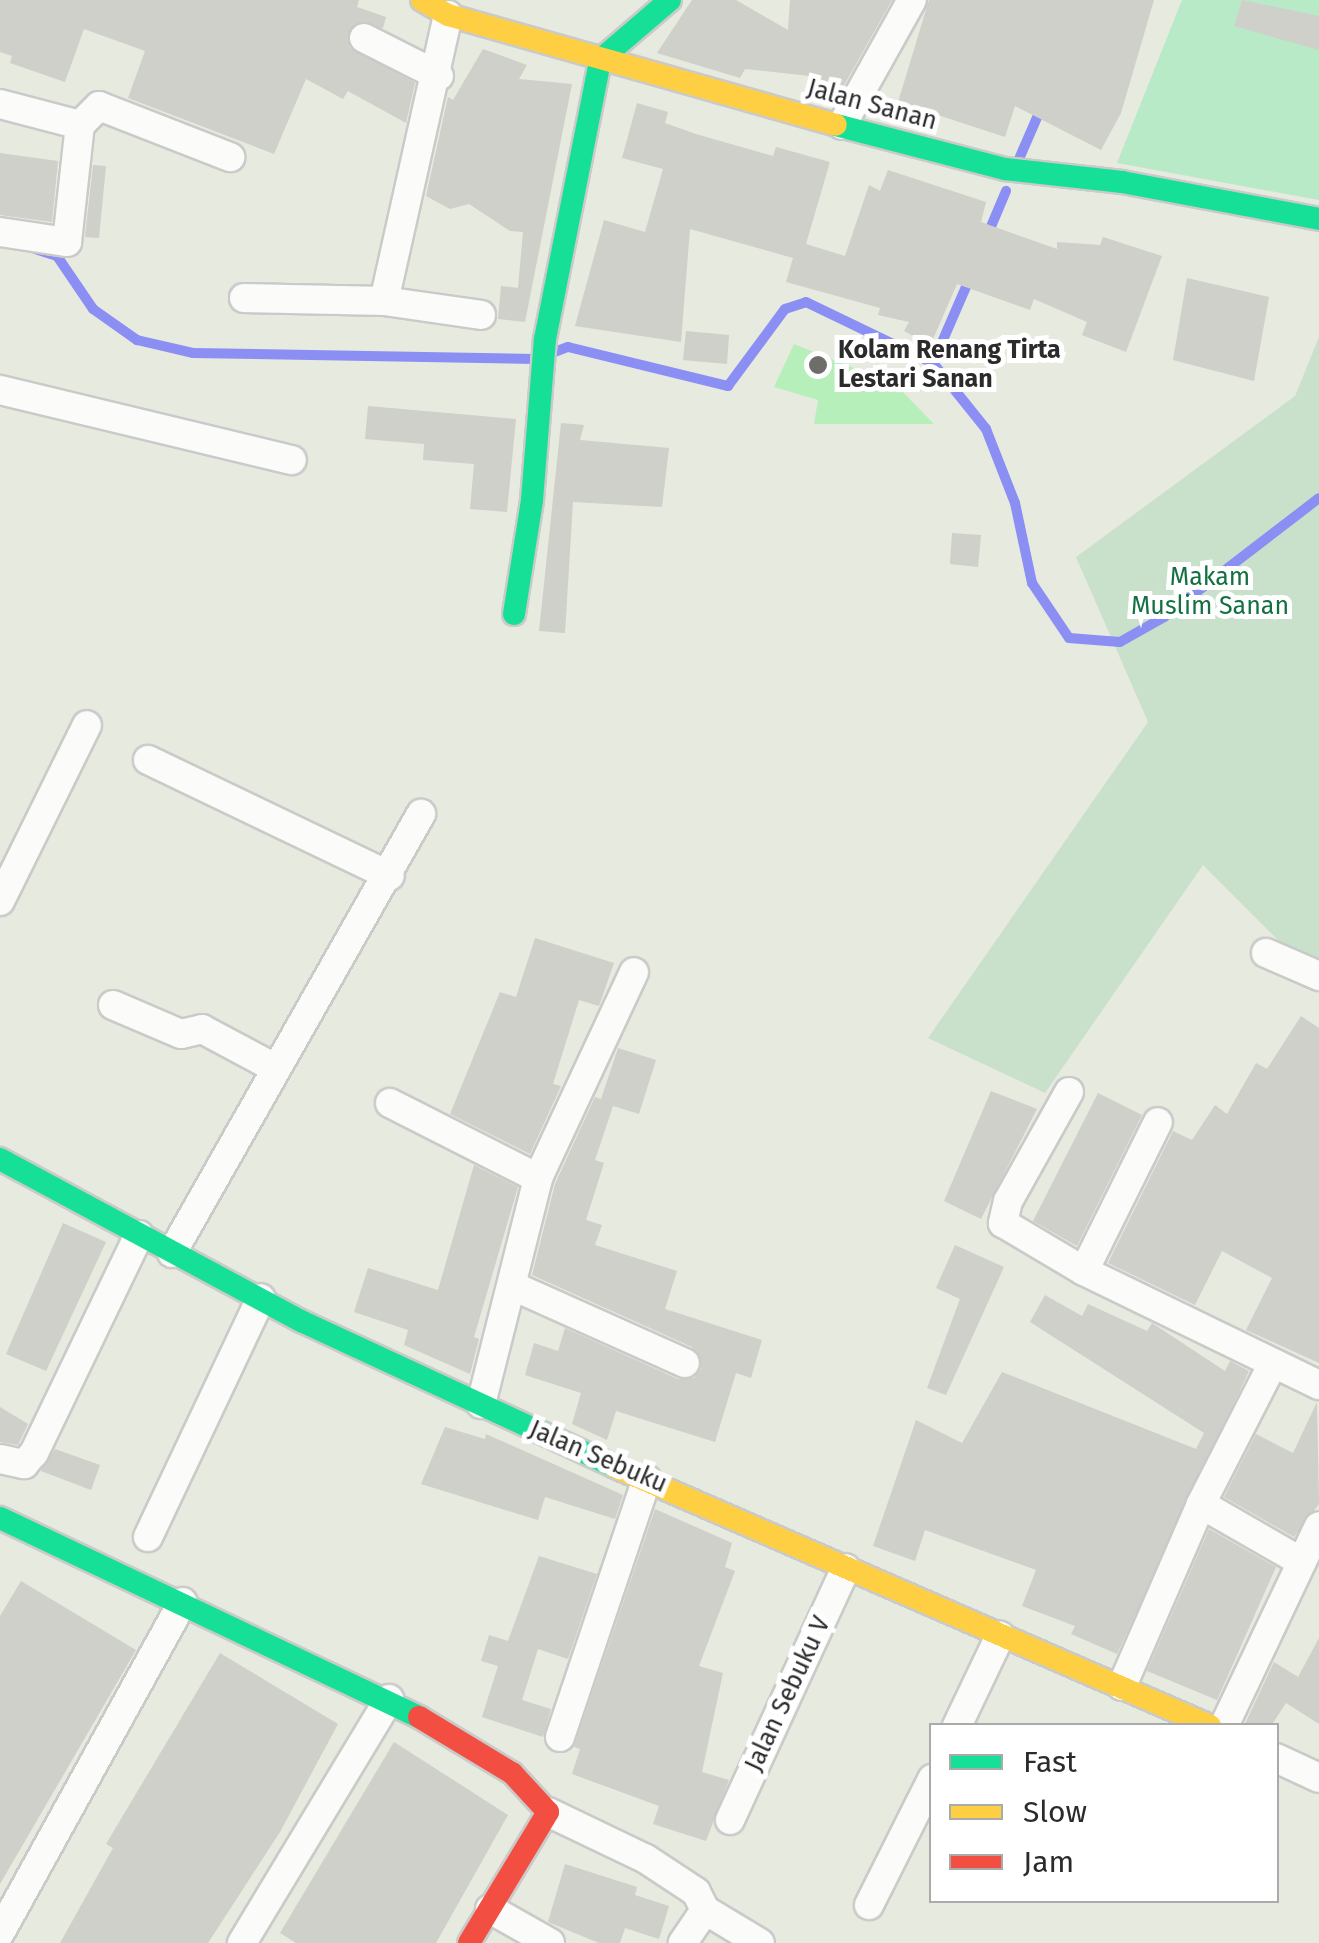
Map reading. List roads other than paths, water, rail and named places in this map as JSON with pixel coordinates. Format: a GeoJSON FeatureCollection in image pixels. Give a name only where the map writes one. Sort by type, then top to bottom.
{"type":"FeatureCollection","features":[{"type":"Feature","properties":{"kind":"street","name":"Jalan Sanan"},"geometry":{"type":"LineString","coordinates":[[422,0],[448,15],[600,60],[1004,169],[1122,182],[1319,219]]}},
{"type":"Feature","properties":{"kind":"street"},"geometry":{"type":"LineString","coordinates":[[514,614],[532,500],[545,339],[600,60],[670,0]]}},
{"type":"Feature","properties":{"kind":"street"},"geometry":{"type":"LineString","coordinates":[[842,125],[912,0]]}},
{"type":"Feature","properties":{"kind":"street"},"geometry":{"type":"LineString","coordinates":[[384,300],[439,76],[448,15]]}},
{"type":"Feature","properties":{"kind":"street"},"geometry":{"type":"LineString","coordinates":[[364,38],[439,76]]}},
{"type":"Feature","properties":{"kind":"street"},"geometry":{"type":"LineString","coordinates":[[0,104],[80,126]]}},
{"type":"Feature","properties":{"kind":"street"},"geometry":{"type":"LineString","coordinates":[[0,232],[67,242],[80,126],[100,106],[230,157]]}},
{"type":"Feature","properties":{"kind":"street"},"geometry":{"type":"LineString","coordinates":[[244,298],[384,300],[482,315]]}},
{"type":"Feature","properties":{"kind":"street"},"geometry":{"type":"LineString","coordinates":[[0,390],[292,460]]}},
{"type":"Feature","properties":{"kind":"street"},"geometry":{"type":"LineString","coordinates":[[0,900],[88,725]]}},
{"type":"Feature","properties":{"kind":"street"},"geometry":{"type":"LineString","coordinates":[[148,760],[390,876]]}},
{"type":"Feature","properties":{"kind":"street"},"geometry":{"type":"LineString","coordinates":[[172,1253],[275,1068],[390,876],[421,814]]}},
{"type":"Feature","properties":{"kind":"street"},"geometry":{"type":"LineString","coordinates":[[1266,953],[1319,976]]}},
{"type":"Feature","properties":{"kind":"street"},"geometry":{"type":"LineString","coordinates":[[482,1404],[515,1286],[538,1178],[634,972]]}},
{"type":"Feature","properties":{"kind":"street"},"geometry":{"type":"LineString","coordinates":[[113,1005],[182,1034],[202,1029],[275,1068]]}},
{"type":"Feature","properties":{"kind":"street"},"geometry":{"type":"LineString","coordinates":[[1069,1092],[1008,1202],[1003,1223],[1084,1272],[1319,1385]]}},
{"type":"Feature","properties":{"kind":"street"},"geometry":{"type":"LineString","coordinates":[[390,1102],[538,1178]]}},
{"type":"Feature","properties":{"kind":"street"},"geometry":{"type":"LineString","coordinates":[[1084,1272],[1158,1122]]}},
{"type":"Feature","properties":{"kind":"street","name":"Jalan Sebuku"},"geometry":{"type":"LineString","coordinates":[[0,1160],[172,1253],[482,1404],[1203,1723]]}},
{"type":"Feature","properties":{"kind":"street"},"geometry":{"type":"LineString","coordinates":[[0,1459],[24,1464],[34,1453],[138,1235]]}},
{"type":"Feature","properties":{"kind":"street"},"geometry":{"type":"LineString","coordinates":[[515,1286],[685,1362]]}},
{"type":"Feature","properties":{"kind":"street"},"geometry":{"type":"LineString","coordinates":[[148,1537],[261,1298]]}},
{"type":"Feature","properties":{"kind":"street"},"geometry":{"type":"LineString","coordinates":[[1122,1686],[1201,1504],[1273,1363]]}},
{"type":"Feature","properties":{"kind":"street"},"geometry":{"type":"LineString","coordinates":[[560,1737],[647,1479]]}},
{"type":"Feature","properties":{"kind":"street"},"geometry":{"type":"LineString","coordinates":[[1201,1504],[1302,1562]]}},
{"type":"Feature","properties":{"kind":"street"},"geometry":{"type":"LineString","coordinates":[[0,1519],[389,1698],[512,1773],[548,1812],[646,1859],[696,1892],[705,1910],[760,1943]]}},
{"type":"Feature","properties":{"kind":"street"},"geometry":{"type":"LineString","coordinates":[[1225,1723],[1319,1526]]}},
{"type":"Feature","properties":{"kind":"street","name":"Jalan Sebuku V"},"geometry":{"type":"LineString","coordinates":[[730,1820],[846,1568]]}},
{"type":"Feature","properties":{"kind":"street"},"geometry":{"type":"LineString","coordinates":[[0,1932],[183,1602]]}},
{"type":"Feature","properties":{"kind":"street"},"geometry":{"type":"LineString","coordinates":[[958,1723],[1000,1636]]}},
{"type":"Feature","properties":{"kind":"street"},"geometry":{"type":"LineString","coordinates":[[242,1943],[389,1698]]}},
{"type":"Feature","properties":{"kind":"street"},"geometry":{"type":"LineString","coordinates":[[1279,1759],[1319,1778]]}},
{"type":"Feature","properties":{"kind":"street"},"geometry":{"type":"LineString","coordinates":[[868,1906],[929,1785]]}},
{"type":"Feature","properties":{"kind":"street"},"geometry":{"type":"LineString","coordinates":[[468,1943],[548,1812]]}},
{"type":"Feature","properties":{"kind":"street"},"geometry":{"type":"LineString","coordinates":[[490,1910],[550,1943]]}},
{"type":"Feature","properties":{"kind":"street"},"geometry":{"type":"LineString","coordinates":[[683,1943],[705,1910]]}},
{"type":"Feature","properties":{"kind":"waterway"},"geometry":{"type":"LineString","coordinates":[[1019,159],[1042,106]]}},
{"type":"Feature","properties":{"kind":"waterway"},"geometry":{"type":"LineString","coordinates":[[987,236],[1006,191]]}},
{"type":"Feature","properties":{"kind":"waterway"},"geometry":{"type":"LineString","coordinates":[[35,249],[57,256],[93,309],[137,340],[193,353],[536,359]]}},
{"type":"Feature","properties":{"kind":"waterway"},"geometry":{"type":"LineString","coordinates":[[933,363],[971,275]]}},
{"type":"Feature","properties":{"kind":"waterway"},"geometry":{"type":"LineString","coordinates":[[552,353],[568,347],[728,386],[785,309],[806,302],[933,363],[986,429],[1015,503],[1032,583],[1069,638],[1120,642],[1164,617],[1319,498]]}},
{"type":"Feature","properties":{"kind":"place","name":"Kolam Renang Tirta Lestari Sanan"},"geometry":{"type":"Point","coordinates":[818,365]}},
{"type":"Feature","properties":{"kind":"park label","name":"Makam Muslim Sanan"},"geometry":{"type":"Point","coordinates":[1210,592]}}]}
